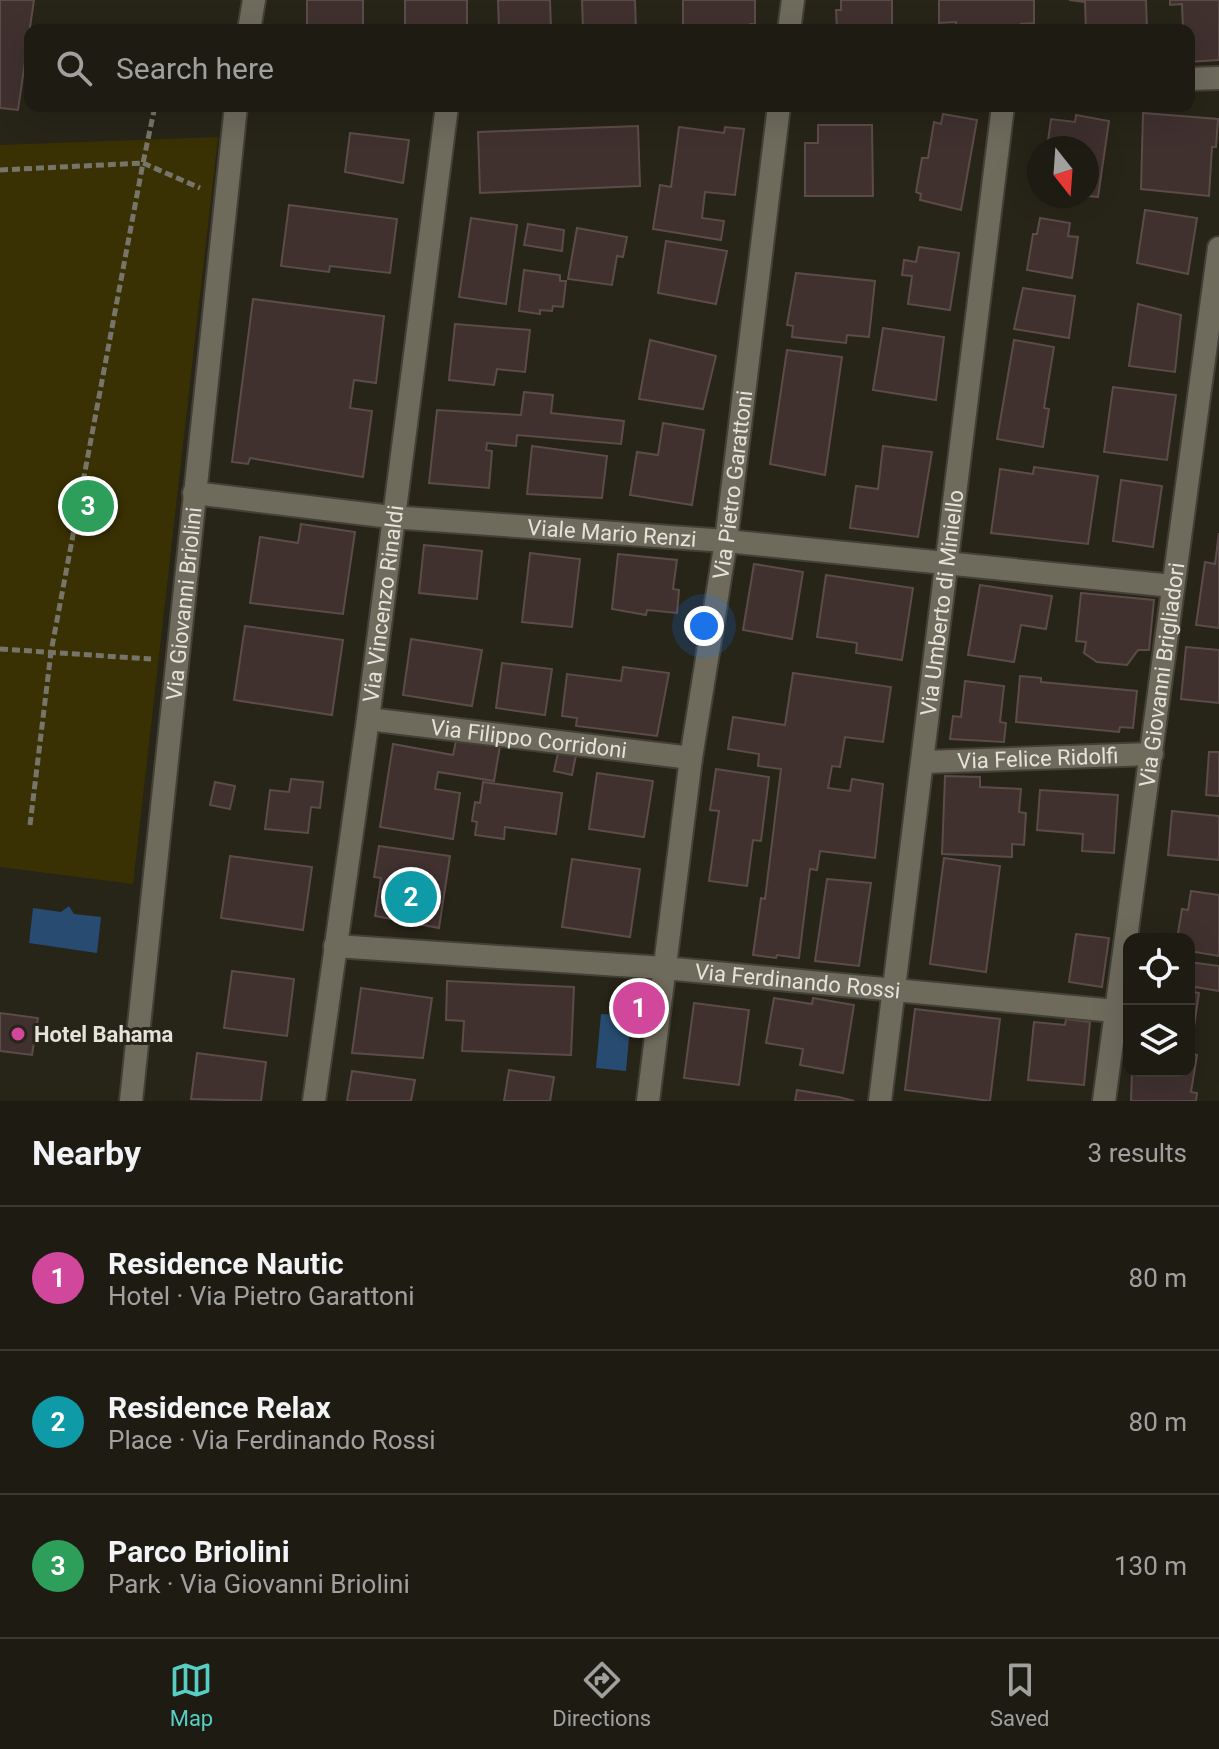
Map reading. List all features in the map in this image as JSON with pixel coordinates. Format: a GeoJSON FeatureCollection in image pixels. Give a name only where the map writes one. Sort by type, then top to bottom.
{"type":"FeatureCollection","features":[{"type":"Feature","properties":{"kind":"street"},"geometry":{"type":"LineString","coordinates":[[250,24],[254,0]]}},
{"type":"Feature","properties":{"kind":"street"},"geometry":{"type":"LineString","coordinates":[[790,24],[793,0]]}},
{"type":"Feature","properties":{"kind":"street"},"geometry":{"type":"LineString","coordinates":[[1195,79],[1219,78]]}},
{"type":"Feature","properties":{"kind":"street","name":"Via Giovanni Briolini"},"geometry":{"type":"LineString","coordinates":[[131,1101],[235,112]]}},
{"type":"Feature","properties":{"kind":"street","name":"Via Vincenzo Rinaldi"},"geometry":{"type":"LineString","coordinates":[[314,1101],[368,719],[391,517],[446,112]]}},
{"type":"Feature","properties":{"kind":"street","name":"Via Pietro Garattoni"},"geometry":{"type":"LineString","coordinates":[[648,1101],[691,758],[726,541],[778,112]]}},
{"type":"Feature","properties":{"kind":"street","name":"Via Umberto di Miniello"},"geometry":{"type":"LineString","coordinates":[[880,1101],[1002,112]]}},
{"type":"Feature","properties":{"kind":"street","name":"Via Giovanni Brigliadori"},"geometry":{"type":"LineString","coordinates":[[1104,1101],[1219,248]]}},
{"type":"Feature","properties":{"kind":"street","name":"Viale Mario Renzi"},"geometry":{"type":"LineString","coordinates":[[194,493],[391,517],[726,541],[1173,586]]}},
{"type":"Feature","properties":{"kind":"street","name":"Via Filippo Corridoni"},"geometry":{"type":"LineString","coordinates":[[368,719],[691,758]]}},
{"type":"Feature","properties":{"kind":"street","name":"Via Felice Ridolfi"},"geometry":{"type":"LineString","coordinates":[[924,762],[1152,754]]}},
{"type":"Feature","properties":{"kind":"street","name":"Via Ferdinando Rossi"},"geometry":{"type":"LineString","coordinates":[[335,946],[664,968],[1115,1011]]}},
{"type":"Feature","properties":{"kind":"path"},"geometry":{"type":"LineString","coordinates":[[30,825],[51,652],[154,112]]}},
{"type":"Feature","properties":{"kind":"path"},"geometry":{"type":"LineString","coordinates":[[0,170],[143,163],[173,179],[227,197]]}},
{"type":"Feature","properties":{"kind":"path"},"geometry":{"type":"LineString","coordinates":[[0,649],[176,661]]}},
{"type":"Feature","properties":{"kind":"shaded area"},"geometry":{"type":"Polygon","coordinates":[[[218,137],[133,884],[0,867],[0,145],[218,137]]]}},
{"type":"Feature","properties":{"kind":"water"},"geometry":{"type":"Polygon","coordinates":[[[69,906],[74,914],[101,917],[97,953],[29,943],[33,908],[61,912],[69,906]]]}},
{"type":"Feature","properties":{"kind":"water"},"geometry":{"type":"Polygon","coordinates":[[[601,1014],[631,1016],[626,1071],[596,1068],[601,1014]]]}},
{"type":"Feature","properties":{"kind":"building"},"geometry":{"type":"Polygon","coordinates":[[[0,0],[34,0],[31,24],[24,24],[24,69],[18,110],[0,108],[0,0]]]}},
{"type":"Feature","properties":{"kind":"building"},"geometry":{"type":"Polygon","coordinates":[[[307,0],[363,0],[363,24],[307,24],[307,0]]]}},
{"type":"Feature","properties":{"kind":"building"},"geometry":{"type":"Polygon","coordinates":[[[405,0],[467,0],[467,24],[405,24],[405,0]]]}},
{"type":"Feature","properties":{"kind":"building"},"geometry":{"type":"Polygon","coordinates":[[[498,0],[550,0],[551,24],[499,24],[498,0]]]}},
{"type":"Feature","properties":{"kind":"building"},"geometry":{"type":"Polygon","coordinates":[[[582,0],[635,0],[636,24],[583,24],[582,0]]]}},
{"type":"Feature","properties":{"kind":"building"},"geometry":{"type":"Polygon","coordinates":[[[683,0],[755,0],[755,24],[683,24],[683,0]]]}},
{"type":"Feature","properties":{"kind":"building"},"geometry":{"type":"Polygon","coordinates":[[[841,0],[892,0],[892,24],[837,24],[836,10],[841,10],[841,0]]]}},
{"type":"Feature","properties":{"kind":"building"},"geometry":{"type":"Polygon","coordinates":[[[939,0],[1034,0],[1034,23],[939,23],[939,0]]]}},
{"type":"Feature","properties":{"kind":"building"},"geometry":{"type":"Polygon","coordinates":[[[1069,0],[1146,0],[1147,24],[1086,24],[1085,2],[1069,0]]]}},
{"type":"Feature","properties":{"kind":"building"},"geometry":{"type":"Polygon","coordinates":[[[1170,0],[1219,0],[1219,60],[1195,62],[1195,24],[1183,24],[1182,4],[1170,5],[1170,0]]]}},
{"type":"Feature","properties":{"kind":"building"},"geometry":{"type":"Polygon","coordinates":[[[1143,113],[1218,119],[1216,147],[1212,147],[1209,196],[1141,189],[1143,113]]]}},
{"type":"Feature","properties":{"kind":"building"},"geometry":{"type":"Polygon","coordinates":[[[943,114],[977,120],[961,210],[920,200],[921,194],[916,192],[922,158],[928,158],[934,122],[941,124],[943,114]]]}},
{"type":"Feature","properties":{"kind":"building"},"geometry":{"type":"Polygon","coordinates":[[[1076,115],[1109,121],[1099,190],[1099,136],[1049,136],[1051,119],[1075,122],[1076,115]]]}},
{"type":"Feature","properties":{"kind":"building"},"geometry":{"type":"Polygon","coordinates":[[[818,125],[872,125],[873,196],[805,196],[805,143],[818,143],[818,125]]]}},
{"type":"Feature","properties":{"kind":"building"},"geometry":{"type":"Polygon","coordinates":[[[638,126],[640,186],[480,193],[478,132],[638,126]]]}},
{"type":"Feature","properties":{"kind":"building"},"geometry":{"type":"Polygon","coordinates":[[[679,127],[724,133],[725,127],[744,129],[735,195],[705,192],[702,218],[724,221],[721,240],[653,229],[660,185],[671,187],[679,127]]]}},
{"type":"Feature","properties":{"kind":"building"},"geometry":{"type":"Polygon","coordinates":[[[350,133],[409,140],[403,183],[345,172],[350,133]]]}},
{"type":"Feature","properties":{"kind":"building"},"geometry":{"type":"Polygon","coordinates":[[[289,205],[397,219],[390,273],[330,266],[329,272],[281,266],[289,205]]]}},
{"type":"Feature","properties":{"kind":"building"},"geometry":{"type":"Polygon","coordinates":[[[1145,210],[1197,218],[1188,274],[1137,263],[1145,210]]]}},
{"type":"Feature","properties":{"kind":"building"},"geometry":{"type":"Polygon","coordinates":[[[471,218],[517,225],[506,304],[459,297],[471,218]]]}},
{"type":"Feature","properties":{"kind":"building"},"geometry":{"type":"Polygon","coordinates":[[[1040,218],[1070,223],[1068,236],[1078,237],[1072,278],[1027,270],[1033,234],[1037,234],[1040,218]]]}},
{"type":"Feature","properties":{"kind":"building"},"geometry":{"type":"Polygon","coordinates":[[[528,224],[564,230],[562,251],[524,245],[528,224]]]}},
{"type":"Feature","properties":{"kind":"building"},"geometry":{"type":"Polygon","coordinates":[[[577,228],[627,237],[623,257],[617,256],[612,285],[568,279],[577,228]]]}},
{"type":"Feature","properties":{"kind":"building"},"geometry":{"type":"Polygon","coordinates":[[[666,241],[727,251],[716,304],[658,293],[666,241]]]}},
{"type":"Feature","properties":{"kind":"building"},"geometry":{"type":"Polygon","coordinates":[[[919,247],[959,253],[950,310],[908,304],[912,276],[902,275],[904,260],[916,262],[919,247]]]}},
{"type":"Feature","properties":{"kind":"building"},"geometry":{"type":"Polygon","coordinates":[[[524,270],[560,275],[560,281],[566,281],[563,307],[553,306],[552,311],[540,310],[540,314],[519,311],[524,270]]]}},
{"type":"Feature","properties":{"kind":"building"},"geometry":{"type":"Polygon","coordinates":[[[796,273],[875,281],[869,337],[847,335],[846,343],[792,337],[793,326],[787,325],[796,273]]]}},
{"type":"Feature","properties":{"kind":"building"},"geometry":{"type":"Polygon","coordinates":[[[1023,288],[1075,296],[1069,338],[1014,329],[1023,288]]]}},
{"type":"Feature","properties":{"kind":"building"},"geometry":{"type":"Polygon","coordinates":[[[253,299],[384,316],[376,383],[354,380],[350,408],[372,411],[363,477],[250,458],[248,464],[232,462],[253,299]]]}},
{"type":"Feature","properties":{"kind":"building"},"geometry":{"type":"Polygon","coordinates":[[[1138,304],[1181,315],[1175,372],[1129,366],[1138,304]]]}},
{"type":"Feature","properties":{"kind":"building"},"geometry":{"type":"Polygon","coordinates":[[[455,324],[530,330],[525,372],[497,369],[494,385],[449,380],[455,324]]]}},
{"type":"Feature","properties":{"kind":"building"},"geometry":{"type":"Polygon","coordinates":[[[883,328],[944,337],[936,400],[873,390],[883,328]]]}},
{"type":"Feature","properties":{"kind":"building"},"geometry":{"type":"Polygon","coordinates":[[[650,340],[716,356],[703,409],[639,399],[650,340]]]}},
{"type":"Feature","properties":{"kind":"building"},"geometry":{"type":"Polygon","coordinates":[[[1014,340],[1054,347],[1044,408],[1049,409],[1043,447],[997,439],[1014,340]]]}},
{"type":"Feature","properties":{"kind":"building"},"geometry":{"type":"Polygon","coordinates":[[[787,350],[842,357],[825,475],[770,464],[787,350]]]}},
{"type":"Feature","properties":{"kind":"building"},"geometry":{"type":"Polygon","coordinates":[[[1113,387],[1176,395],[1167,460],[1104,452],[1113,387]]]}},
{"type":"Feature","properties":{"kind":"building"},"geometry":{"type":"Polygon","coordinates":[[[524,392],[553,395],[551,413],[624,421],[621,444],[517,435],[516,446],[487,443],[486,450],[492,451],[489,488],[429,483],[437,410],[521,415],[524,392]]]}},
{"type":"Feature","properties":{"kind":"building"},"geometry":{"type":"Polygon","coordinates":[[[663,423],[704,430],[692,505],[630,495],[637,452],[658,455],[663,423]]]}},
{"type":"Feature","properties":{"kind":"building"},"geometry":{"type":"Polygon","coordinates":[[[532,446],[607,456],[602,498],[527,494],[532,446]]]}},
{"type":"Feature","properties":{"kind":"building"},"geometry":{"type":"Polygon","coordinates":[[[883,446],[932,452],[918,537],[850,528],[856,486],[878,489],[883,446]]]}},
{"type":"Feature","properties":{"kind":"building"},"geometry":{"type":"Polygon","coordinates":[[[1034,467],[1098,476],[1088,544],[991,533],[1000,469],[1033,474],[1034,467]]]}},
{"type":"Feature","properties":{"kind":"building"},"geometry":{"type":"Polygon","coordinates":[[[1121,480],[1162,486],[1153,547],[1113,541],[1121,480]]]}},
{"type":"Feature","properties":{"kind":"building"},"geometry":{"type":"Polygon","coordinates":[[[301,524],[355,532],[343,614],[250,603],[260,537],[298,543],[301,524]]]}},
{"type":"Feature","properties":{"kind":"building"},"geometry":{"type":"Polygon","coordinates":[[[1219,533],[1219,628],[1196,625],[1205,562],[1215,564],[1219,533]]]}},
{"type":"Feature","properties":{"kind":"building"},"geometry":{"type":"Polygon","coordinates":[[[424,545],[482,551],[477,599],[419,593],[424,545]]]}},
{"type":"Feature","properties":{"kind":"building"},"geometry":{"type":"Polygon","coordinates":[[[530,553],[580,559],[572,627],[522,622],[530,553]]]}},
{"type":"Feature","properties":{"kind":"building"},"geometry":{"type":"Polygon","coordinates":[[[618,554],[677,560],[673,589],[679,590],[677,613],[647,610],[646,615],[612,609],[618,554]]]}},
{"type":"Feature","properties":{"kind":"building"},"geometry":{"type":"Polygon","coordinates":[[[754,564],[803,572],[792,639],[743,630],[754,564]]]}},
{"type":"Feature","properties":{"kind":"building"},"geometry":{"type":"Polygon","coordinates":[[[826,575],[913,588],[902,660],[856,653],[857,643],[817,637],[826,575]]]}},
{"type":"Feature","properties":{"kind":"building"},"geometry":{"type":"Polygon","coordinates":[[[980,585],[1052,596],[1046,629],[1021,625],[1014,662],[968,655],[980,585]]]}},
{"type":"Feature","properties":{"kind":"building"},"geometry":{"type":"Polygon","coordinates":[[[1081,593],[1154,600],[1149,650],[1138,650],[1127,665],[1097,662],[1084,653],[1086,642],[1076,641],[1081,593]]]}},
{"type":"Feature","properties":{"kind":"building"},"geometry":{"type":"Polygon","coordinates":[[[245,626],[343,640],[332,715],[234,700],[245,626]]]}},
{"type":"Feature","properties":{"kind":"building"},"geometry":{"type":"Polygon","coordinates":[[[411,639],[482,650],[472,706],[403,695],[411,639]]]}},
{"type":"Feature","properties":{"kind":"building"},"geometry":{"type":"Polygon","coordinates":[[[1186,647],[1219,650],[1219,703],[1181,699],[1186,647]]]}},
{"type":"Feature","properties":{"kind":"building"},"geometry":{"type":"Polygon","coordinates":[[[502,663],[552,669],[545,715],[496,708],[502,663]]]}},
{"type":"Feature","properties":{"kind":"building"},"geometry":{"type":"Polygon","coordinates":[[[623,667],[669,673],[657,736],[576,726],[577,718],[562,716],[567,674],[621,681],[623,667]]]}},
{"type":"Feature","properties":{"kind":"building"},"geometry":{"type":"Polygon","coordinates":[[[793,673],[891,687],[883,742],[845,737],[840,767],[832,766],[828,788],[850,791],[852,779],[883,784],[875,858],[820,851],[817,870],[810,869],[799,958],[777,955],[776,958],[753,955],[761,898],[765,899],[781,769],[758,766],[759,754],[728,749],[733,717],[785,725],[793,673]]]}},
{"type":"Feature","properties":{"kind":"building"},"geometry":{"type":"Polygon","coordinates":[[[1020,676],[1041,678],[1041,682],[1137,691],[1133,728],[1120,727],[1119,732],[1016,722],[1020,676]]]}},
{"type":"Feature","properties":{"kind":"building"},"geometry":{"type":"Polygon","coordinates":[[[965,681],[1004,686],[1000,722],[1006,723],[1004,742],[950,739],[953,716],[961,717],[965,681]]]}},
{"type":"Feature","properties":{"kind":"building"},"geometry":{"type":"Polygon","coordinates":[[[456,741],[500,746],[494,781],[438,772],[435,789],[460,793],[453,839],[380,827],[393,744],[453,755],[456,741]]]}},
{"type":"Feature","properties":{"kind":"building"},"geometry":{"type":"Polygon","coordinates":[[[1209,752],[1219,752],[1219,796],[1206,795],[1209,752]]]}},
{"type":"Feature","properties":{"kind":"building"},"geometry":{"type":"Polygon","coordinates":[[[558,753],[576,755],[572,775],[554,771],[558,753]]]}},
{"type":"Feature","properties":{"kind":"building"},"geometry":{"type":"Polygon","coordinates":[[[716,769],[769,777],[761,841],[753,840],[747,886],[709,881],[719,811],[710,810],[716,769]]]}},
{"type":"Feature","properties":{"kind":"building"},"geometry":{"type":"Polygon","coordinates":[[[597,773],[653,781],[644,837],[589,829],[597,773]]]}},
{"type":"Feature","properties":{"kind":"building"},"geometry":{"type":"Polygon","coordinates":[[[945,776],[980,777],[980,787],[1021,789],[1019,812],[1026,813],[1024,845],[1012,844],[1012,857],[942,854],[945,776]]]}},
{"type":"Feature","properties":{"kind":"building"},"geometry":{"type":"Polygon","coordinates":[[[291,779],[323,782],[320,808],[311,807],[308,833],[265,829],[270,790],[289,792],[291,779]]]}},
{"type":"Feature","properties":{"kind":"building"},"geometry":{"type":"Polygon","coordinates":[[[215,782],[235,786],[230,809],[210,805],[215,782]]]}},
{"type":"Feature","properties":{"kind":"building"},"geometry":{"type":"Polygon","coordinates":[[[483,782],[562,793],[556,834],[505,827],[504,839],[475,835],[477,822],[472,821],[475,802],[480,803],[483,782]]]}},
{"type":"Feature","properties":{"kind":"building"},"geometry":{"type":"Polygon","coordinates":[[[1040,790],[1118,795],[1114,853],[1082,851],[1083,834],[1037,830],[1040,790]]]}},
{"type":"Feature","properties":{"kind":"building"},"geometry":{"type":"Polygon","coordinates":[[[1172,811],[1219,816],[1219,860],[1168,855],[1172,811]]]}},
{"type":"Feature","properties":{"kind":"building"},"geometry":{"type":"Polygon","coordinates":[[[379,846],[450,856],[439,928],[375,916],[381,878],[374,877],[379,846]]]}},
{"type":"Feature","properties":{"kind":"building"},"geometry":{"type":"Polygon","coordinates":[[[230,856],[312,867],[303,930],[221,918],[230,856]]]}},
{"type":"Feature","properties":{"kind":"building"},"geometry":{"type":"Polygon","coordinates":[[[944,858],[1000,866],[986,972],[930,964],[944,858]]]}},
{"type":"Feature","properties":{"kind":"building"},"geometry":{"type":"Polygon","coordinates":[[[572,859],[640,869],[630,937],[562,927],[572,859]]]}},
{"type":"Feature","properties":{"kind":"building"},"geometry":{"type":"Polygon","coordinates":[[[827,879],[871,883],[859,966],[815,961],[827,879]]]}},
{"type":"Feature","properties":{"kind":"building"},"geometry":{"type":"Polygon","coordinates":[[[1191,891],[1219,895],[1219,956],[1195,952],[1195,933],[1178,933],[1182,909],[1188,910],[1191,891]]]}},
{"type":"Feature","properties":{"kind":"building"},"geometry":{"type":"Polygon","coordinates":[[[1076,934],[1109,938],[1102,987],[1069,982],[1076,934]]]}},
{"type":"Feature","properties":{"kind":"building"},"geometry":{"type":"Polygon","coordinates":[[[1195,963],[1219,966],[1219,991],[1195,987],[1195,963]]]}},
{"type":"Feature","properties":{"kind":"building"},"geometry":{"type":"Polygon","coordinates":[[[232,971],[294,979],[287,1036],[224,1028],[232,971]]]}},
{"type":"Feature","properties":{"kind":"building"},"geometry":{"type":"Polygon","coordinates":[[[447,981],[574,987],[571,1055],[462,1051],[464,1021],[446,1020],[447,981]]]}},
{"type":"Feature","properties":{"kind":"building"},"geometry":{"type":"Polygon","coordinates":[[[361,988],[432,998],[423,1058],[352,1053],[361,988]]]}},
{"type":"Feature","properties":{"kind":"building"},"geometry":{"type":"Polygon","coordinates":[[[1195,992],[1199,993],[1195,1020],[1195,992]]]}},
{"type":"Feature","properties":{"kind":"building"},"geometry":{"type":"Polygon","coordinates":[[[774,998],[812,1004],[813,998],[854,1005],[843,1073],[800,1065],[803,1049],[766,1043],[774,998]]]}},
{"type":"Feature","properties":{"kind":"building"},"geometry":{"type":"Polygon","coordinates":[[[694,1003],[749,1010],[739,1085],[684,1078],[694,1003]]]}},
{"type":"Feature","properties":{"kind":"building"},"geometry":{"type":"Polygon","coordinates":[[[915,1009],[1000,1019],[990,1101],[905,1090],[915,1009]]]}},
{"type":"Feature","properties":{"kind":"building","name":"Hotel Bahama"},"geometry":{"type":"Polygon","coordinates":[[[0,1013],[38,1018],[32,1055],[0,1051],[0,1013]]]}},
{"type":"Feature","properties":{"kind":"building"},"geometry":{"type":"Polygon","coordinates":[[[1066,1019],[1090,1022],[1084,1085],[1028,1080],[1034,1022],[1065,1025],[1066,1019]]]}},
{"type":"Feature","properties":{"kind":"building"},"geometry":{"type":"Polygon","coordinates":[[[197,1053],[266,1062],[261,1101],[191,1099],[197,1053]]]}},
{"type":"Feature","properties":{"kind":"building"},"geometry":{"type":"Polygon","coordinates":[[[509,1070],[554,1077],[550,1101],[504,1101],[509,1070]]]}},
{"type":"Feature","properties":{"kind":"building"},"geometry":{"type":"Polygon","coordinates":[[[352,1071],[415,1080],[411,1101],[347,1101],[352,1071]]]}},
{"type":"Feature","properties":{"kind":"building"},"geometry":{"type":"Polygon","coordinates":[[[1132,1077],[1193,1077],[1191,1092],[1197,1093],[1196,1101],[1131,1101],[1132,1077]]]}},
{"type":"Feature","properties":{"kind":"building"},"geometry":{"type":"Polygon","coordinates":[[[797,1090],[839,1097],[854,1101],[795,1101],[797,1090]]]}},
{"type":"Feature","properties":{"kind":"place","name":"Parco Briolini"},"geometry":{"type":"Point","coordinates":[88,506]}},
{"type":"Feature","properties":{"kind":"place","name":"Residence Relax"},"geometry":{"type":"Point","coordinates":[411,897]}},
{"type":"Feature","properties":{"kind":"place","name":"Residence Nautic"},"geometry":{"type":"Point","coordinates":[639,1008]}},
{"type":"Feature","properties":{"kind":"place","name":"Hotel Bahama"},"geometry":{"type":"Point","coordinates":[18,1034]}}]}
